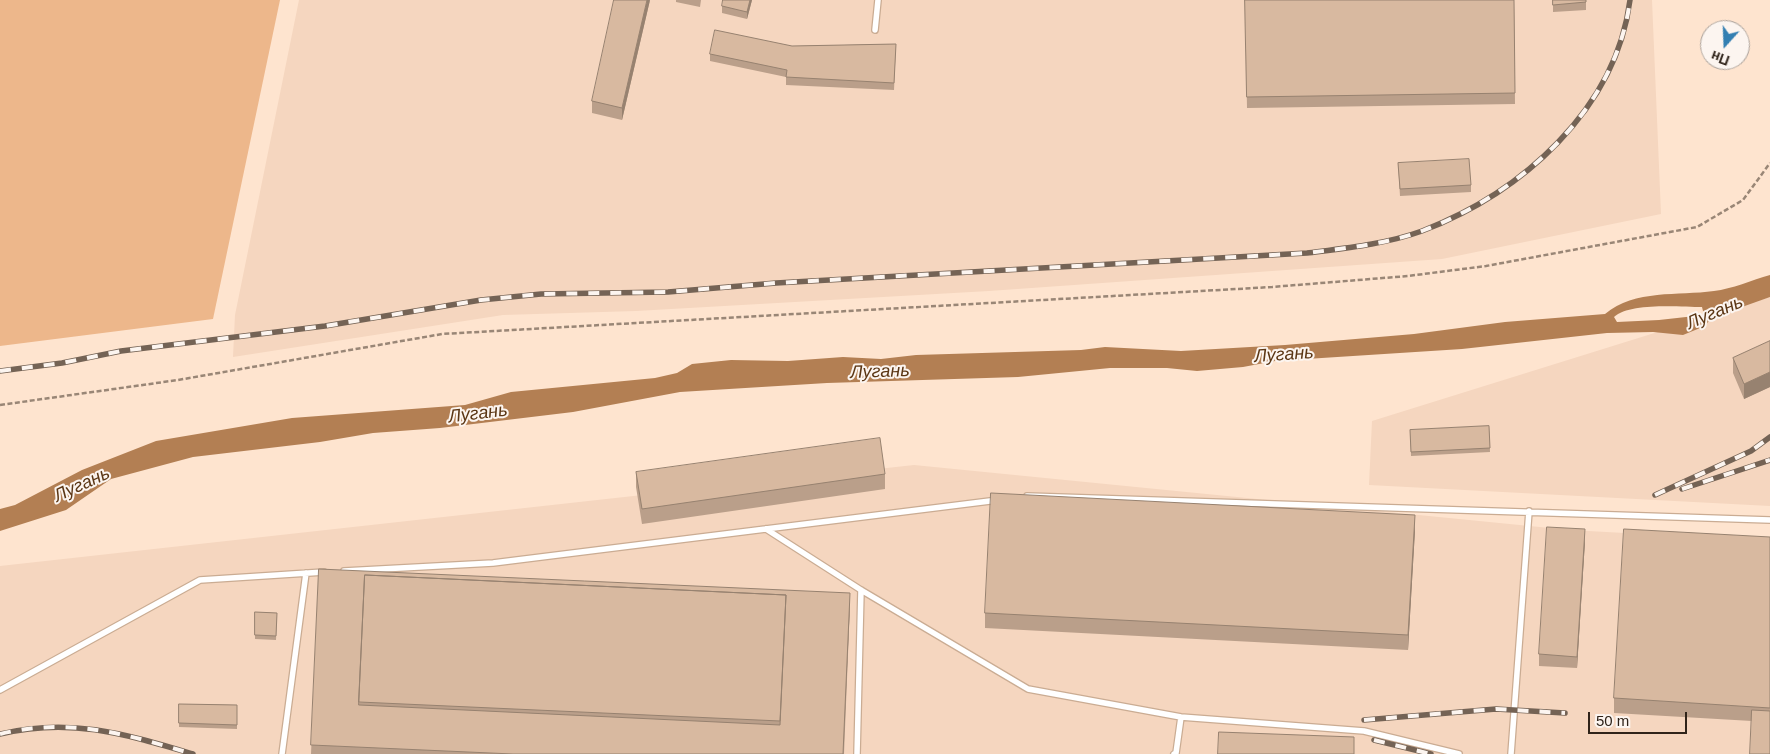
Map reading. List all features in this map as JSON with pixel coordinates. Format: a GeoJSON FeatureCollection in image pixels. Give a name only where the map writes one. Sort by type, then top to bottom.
{"type":"FeatureCollection","features":[{"type":"Feature","properties":{"kind":"lane"},"geometry":{"type":"LineString","coordinates":[[875,30],[878,0]]}},
{"type":"Feature","properties":{"kind":"lane"},"geometry":{"type":"LineString","coordinates":[[1017,497],[1036,495],[1770,520]]}},
{"type":"Feature","properties":{"kind":"lane"},"geometry":{"type":"LineString","coordinates":[[0,690],[200,580],[494,563],[1008,498]]}},
{"type":"Feature","properties":{"kind":"lane"},"geometry":{"type":"LineString","coordinates":[[1511,754],[1529,511]]}},
{"type":"Feature","properties":{"kind":"lane"},"geometry":{"type":"LineString","coordinates":[[766,529],[861,590],[1028,689],[1181,717],[1364,731],[1460,754]]}},
{"type":"Feature","properties":{"kind":"lane"},"geometry":{"type":"LineString","coordinates":[[282,754],[306,573]]}},
{"type":"Feature","properties":{"kind":"lane"},"geometry":{"type":"LineString","coordinates":[[858,754],[861,590]]}},
{"type":"Feature","properties":{"kind":"lane"},"geometry":{"type":"LineString","coordinates":[[1174,754],[1176,754],[1181,717]]}},
{"type":"Feature","properties":{"kind":"path"},"geometry":{"type":"LineString","coordinates":[[0,405],[178,380],[442,334],[1272,287],[1408,276],[1486,266],[1697,227],[1743,200],[1770,163]]}},
{"type":"Feature","properties":{"kind":"shaded area"},"geometry":{"type":"Polygon","coordinates":[[[0,0],[280,0],[213,319],[0,346],[0,0]]]}},
{"type":"Feature","properties":{"kind":"shaded area"},"geometry":{"type":"Polygon","coordinates":[[[299,0],[1652,0],[1661,214],[1442,259],[989,291],[636,311],[503,315],[233,357],[235,315],[299,0]]]}},
{"type":"Feature","properties":{"kind":"shaded area"},"geometry":{"type":"Polygon","coordinates":[[[1770,297],[1770,506],[1369,485],[1372,421],[1770,297]]]}},
{"type":"Feature","properties":{"kind":"shaded area"},"geometry":{"type":"Polygon","coordinates":[[[914,465],[1570,530],[1770,541],[1770,754],[0,754],[0,566],[914,465]]]}},
{"type":"Feature","properties":{"kind":"water","name":"Лугань"},"geometry":{"type":"Polygon","coordinates":[[[1770,275],[1770,297],[1711,318],[1705,326],[1683,335],[1653,332],[1607,333],[1462,349],[1275,361],[1243,367],[1197,371],[1167,368],[1110,368],[1018,377],[827,383],[680,392],[573,412],[440,428],[373,433],[320,442],[193,457],[111,479],[66,510],[0,531],[0,509],[15,505],[82,470],[156,441],[292,418],[465,405],[511,392],[655,378],[677,373],[692,364],[731,360],[788,361],[843,357],[881,359],[916,355],[1081,350],[1105,347],[1181,351],[1285,345],[1414,334],[1505,322],[1605,314],[1617,306],[1643,297],[1721,290],[1770,275]],[[1656,306],[1632,309],[1614,317],[1617,322],[1704,315],[1702,307],[1656,306]]]}},
{"type":"Feature","properties":{"kind":"building"},"geometry":{"type":"Polygon","coordinates":[[[614,0],[647,0],[622,108],[592,101],[614,0]]]}},
{"type":"Feature","properties":{"kind":"building"},"geometry":{"type":"Polygon","coordinates":[[[723,0],[750,0],[747,12],[722,6],[723,0]]]}},
{"type":"Feature","properties":{"kind":"building"},"geometry":{"type":"Polygon","coordinates":[[[1245,0],[1514,0],[1515,93],[1247,97],[1245,0]]]}},
{"type":"Feature","properties":{"kind":"building"},"geometry":{"type":"Polygon","coordinates":[[[1553,0],[1586,0],[1586,2],[1553,5],[1553,0]]]}},
{"type":"Feature","properties":{"kind":"building"},"geometry":{"type":"Polygon","coordinates":[[[715,30],[792,46],[896,44],[894,83],[786,77],[787,70],[710,54],[715,30]]]}},
{"type":"Feature","properties":{"kind":"building"},"geometry":{"type":"Polygon","coordinates":[[[1469,159],[1471,185],[1400,189],[1398,163],[1469,159]]]}},
{"type":"Feature","properties":{"kind":"building"},"geometry":{"type":"Polygon","coordinates":[[[1770,341],[1770,372],[1744,384],[1733,358],[1770,341]]]}},
{"type":"Feature","properties":{"kind":"building"},"geometry":{"type":"Polygon","coordinates":[[[1489,426],[1490,448],[1411,452],[1410,430],[1489,426]]]}},
{"type":"Feature","properties":{"kind":"building"},"geometry":{"type":"Polygon","coordinates":[[[880,438],[885,474],[642,509],[636,472],[880,438]]]}},
{"type":"Feature","properties":{"kind":"building"},"geometry":{"type":"Polygon","coordinates":[[[991,493],[1415,515],[1408,635],[985,613],[991,493]]]}},
{"type":"Feature","properties":{"kind":"building"},"geometry":{"type":"Polygon","coordinates":[[[1547,527],[1585,529],[1577,657],[1539,654],[1547,527]]]}},
{"type":"Feature","properties":{"kind":"building"},"geometry":{"type":"Polygon","coordinates":[[[1624,529],[1770,537],[1770,708],[1614,698],[1624,529]]]}},
{"type":"Feature","properties":{"kind":"building"},"geometry":{"type":"Polygon","coordinates":[[[319,569],[850,593],[843,754],[513,754],[311,745],[319,569]],[[365,575],[359,705],[780,725],[786,595],[365,575]]]}},
{"type":"Feature","properties":{"kind":"building"},"geometry":{"type":"Polygon","coordinates":[[[365,575],[786,595],[780,721],[359,702],[365,575]]]}},
{"type":"Feature","properties":{"kind":"building"},"geometry":{"type":"Polygon","coordinates":[[[255,612],[277,613],[276,636],[255,635],[255,612]]]}},
{"type":"Feature","properties":{"kind":"building"},"geometry":{"type":"Polygon","coordinates":[[[179,704],[237,705],[237,725],[179,723],[179,704]]]}},
{"type":"Feature","properties":{"kind":"building"},"geometry":{"type":"Polygon","coordinates":[[[1752,710],[1770,711],[1770,754],[1750,754],[1752,710]]]}},
{"type":"Feature","properties":{"kind":"building"},"geometry":{"type":"Polygon","coordinates":[[[1219,732],[1354,737],[1354,754],[1218,754],[1219,732]]]}},
{"type":"Feature","properties":{"kind":"railway"},"geometry":{"type":"LineString","coordinates":[[0,371],[62,363],[121,351],[325,326],[481,300],[541,294],[668,292],[776,283],[1307,253],[1394,239],[1422,231],[1459,215],[1494,194],[1528,170],[1558,142],[1584,111],[1606,77],[1621,40],[1630,0]]}},
{"type":"Feature","properties":{"kind":"railway"},"geometry":{"type":"LineString","coordinates":[[1655,495],[1751,451],[1770,437]]}},
{"type":"Feature","properties":{"kind":"railway"},"geometry":{"type":"LineString","coordinates":[[1682,489],[1770,460]]}},
{"type":"Feature","properties":{"kind":"railway"},"geometry":{"type":"LineString","coordinates":[[1364,720],[1496,709],[1565,713]]}},
{"type":"Feature","properties":{"kind":"railway"},"geometry":{"type":"LineString","coordinates":[[0,734],[51,727],[98,730],[121,734],[193,754]]}},
{"type":"Feature","properties":{"kind":"railway"},"geometry":{"type":"LineString","coordinates":[[1374,740],[1431,754]]}}]}
